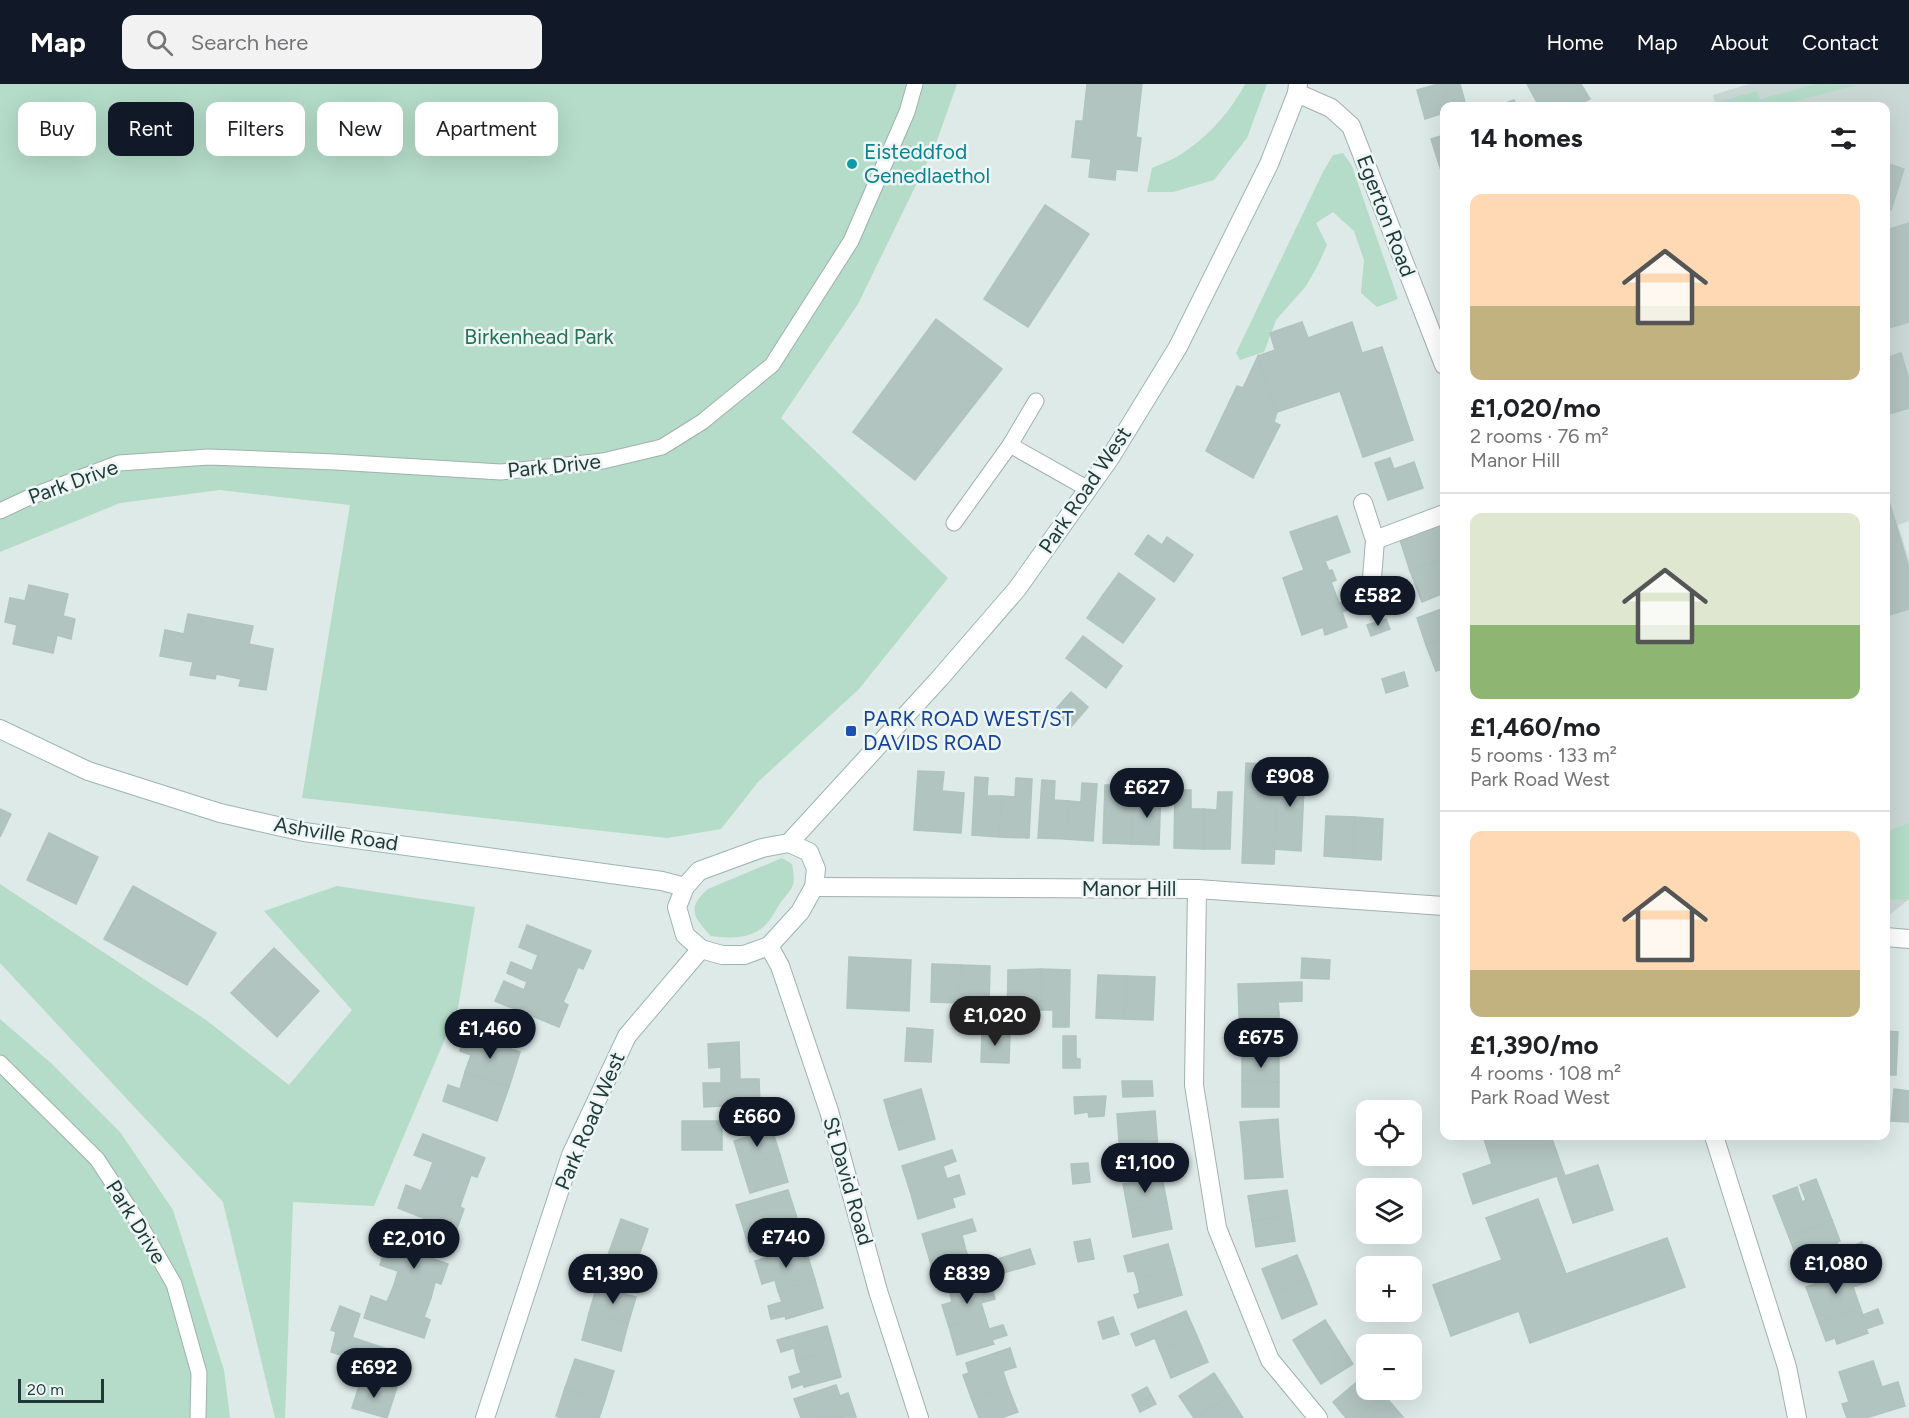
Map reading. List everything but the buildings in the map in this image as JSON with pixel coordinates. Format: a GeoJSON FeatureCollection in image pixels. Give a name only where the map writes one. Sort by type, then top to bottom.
{"type":"FeatureCollection","features":[{"type":"Feature","properties":{"kind":"street","name":"Egerton Road"},"geometry":{"type":"LineString","coordinates":[[1298,88],[1331,108],[1351,126],[1440,355]]}},
{"type":"Feature","properties":{"kind":"street","name":"Park Road West"},"geometry":{"type":"LineString","coordinates":[[789,843],[940,678],[1017,589],[1110,458],[1178,346],[1269,164],[1298,88]]}},
{"type":"Feature","properties":{"kind":"street"},"geometry":{"type":"LineString","coordinates":[[1363,502],[1375,540],[1371,591]]}},
{"type":"Feature","properties":{"kind":"street"},"geometry":{"type":"LineString","coordinates":[[1375,540],[1440,516]]}},
{"type":"Feature","properties":{"kind":"street","name":"Ashville Road"},"geometry":{"type":"LineString","coordinates":[[0,729],[88,771],[220,813],[304,832],[662,881],[686,887]]}},
{"type":"Feature","properties":{"kind":"street"},"geometry":{"type":"LineString","coordinates":[[789,843],[809,852],[816,869],[814,887],[800,912],[769,946],[744,955],[722,955],[702,949],[685,934],[677,907],[686,887],[699,871],[762,848],[789,843]]}},
{"type":"Feature","properties":{"kind":"street","name":"Manor Hill"},"geometry":{"type":"LineString","coordinates":[[814,887],[1197,889],[1440,906]]}},
{"type":"Feature","properties":{"kind":"street"},"geometry":{"type":"LineString","coordinates":[[1197,889],[1194,1085],[1217,1228],[1270,1360],[1317,1418]]}},
{"type":"Feature","properties":{"kind":"street"},"geometry":{"type":"LineString","coordinates":[[1890,937],[1909,939]]}},
{"type":"Feature","properties":{"kind":"street","name":"St David Road"},"geometry":{"type":"LineString","coordinates":[[769,946],[780,966],[829,1111],[878,1291],[919,1418]]}},
{"type":"Feature","properties":{"kind":"street","name":"Park Road West"},"geometry":{"type":"LineString","coordinates":[[485,1418],[571,1155],[627,1036],[702,949]]}},
{"type":"Feature","properties":{"kind":"street"},"geometry":{"type":"LineString","coordinates":[[1715,1140],[1787,1367],[1797,1418]]}},
{"type":"Feature","properties":{"kind":"lane","name":"Park Drive"},"geometry":{"type":"LineString","coordinates":[[0,511],[32,496],[119,463],[209,457],[501,472],[603,462],[662,447],[702,422],[772,365],[851,241],[907,112],[915,84]]}},
{"type":"Feature","properties":{"kind":"lane"},"geometry":{"type":"LineString","coordinates":[[954,523],[1010,445],[1036,401]]}},
{"type":"Feature","properties":{"kind":"lane"},"geometry":{"type":"LineString","coordinates":[[1010,445],[1088,489]]}},
{"type":"Feature","properties":{"kind":"lane","name":"Park Drive"},"geometry":{"type":"LineString","coordinates":[[0,1063],[97,1159],[140,1225],[174,1284],[199,1373],[198,1418]]}},
{"type":"Feature","properties":{"kind":"shaded area"},"geometry":{"type":"Polygon","coordinates":[[[1749,84],[1909,84],[1909,521],[1898,525],[1909,560],[1909,899],[1890,915],[1890,102],[1715,102],[1713,95],[1749,84]]]}},
{"type":"Feature","properties":{"kind":"green space","name":"Birkenhead Park"},"geometry":{"type":"Polygon","coordinates":[[[0,84],[957,84],[935,146],[858,304],[781,418],[948,578],[859,689],[758,782],[721,829],[667,838],[302,798],[350,505],[220,490],[120,503],[0,552],[0,84]]]}},
{"type":"Feature","properties":{"kind":"green space"},"geometry":{"type":"Polygon","coordinates":[[[1245,84],[1267,84],[1247,138],[1214,180],[1173,192],[1147,192],[1152,168],[1178,156],[1208,133],[1232,105],[1245,84]]]}},
{"type":"Feature","properties":{"kind":"green space"},"geometry":{"type":"Polygon","coordinates":[[[1816,84],[1857,85],[1792,102],[1718,102],[1757,91],[1760,99],[1816,84]]]}},
{"type":"Feature","properties":{"kind":"green space"},"geometry":{"type":"Polygon","coordinates":[[[1343,153],[1352,166],[1398,299],[1377,307],[1361,293],[1364,260],[1354,231],[1333,212],[1316,223],[1327,245],[1306,286],[1276,320],[1264,352],[1240,360],[1236,353],[1323,172],[1333,155],[1343,153]]]}},
{"type":"Feature","properties":{"kind":"green space"},"geometry":{"type":"Polygon","coordinates":[[[1909,823],[1909,900],[1890,899],[1890,830],[1909,823]]]}},
{"type":"Feature","properties":{"kind":"green space"},"geometry":{"type":"Polygon","coordinates":[[[782,858],[792,864],[793,885],[765,925],[752,934],[744,936],[711,936],[695,913],[701,896],[708,889],[782,858]]]}},
{"type":"Feature","properties":{"kind":"green space"},"geometry":{"type":"Polygon","coordinates":[[[0,884],[206,1020],[289,1085],[352,1010],[264,911],[337,886],[475,907],[458,1008],[374,1206],[293,1202],[285,1418],[275,1418],[223,1202],[0,963],[0,884]]]}},
{"type":"Feature","properties":{"kind":"green space"},"geometry":{"type":"Polygon","coordinates":[[[0,1019],[52,1064],[120,1132],[173,1210],[224,1370],[230,1418],[0,1418],[0,1019]]]}},
{"type":"Feature","properties":{"kind":"place","name":"Eisteddfod Genedlaethol"},"geometry":{"type":"Point","coordinates":[852,164]}},
{"type":"Feature","properties":{"kind":"place","name":"PARK ROAD WEST/ST DAVIDS ROAD"},"geometry":{"type":"Point","coordinates":[851,731]}}]}
